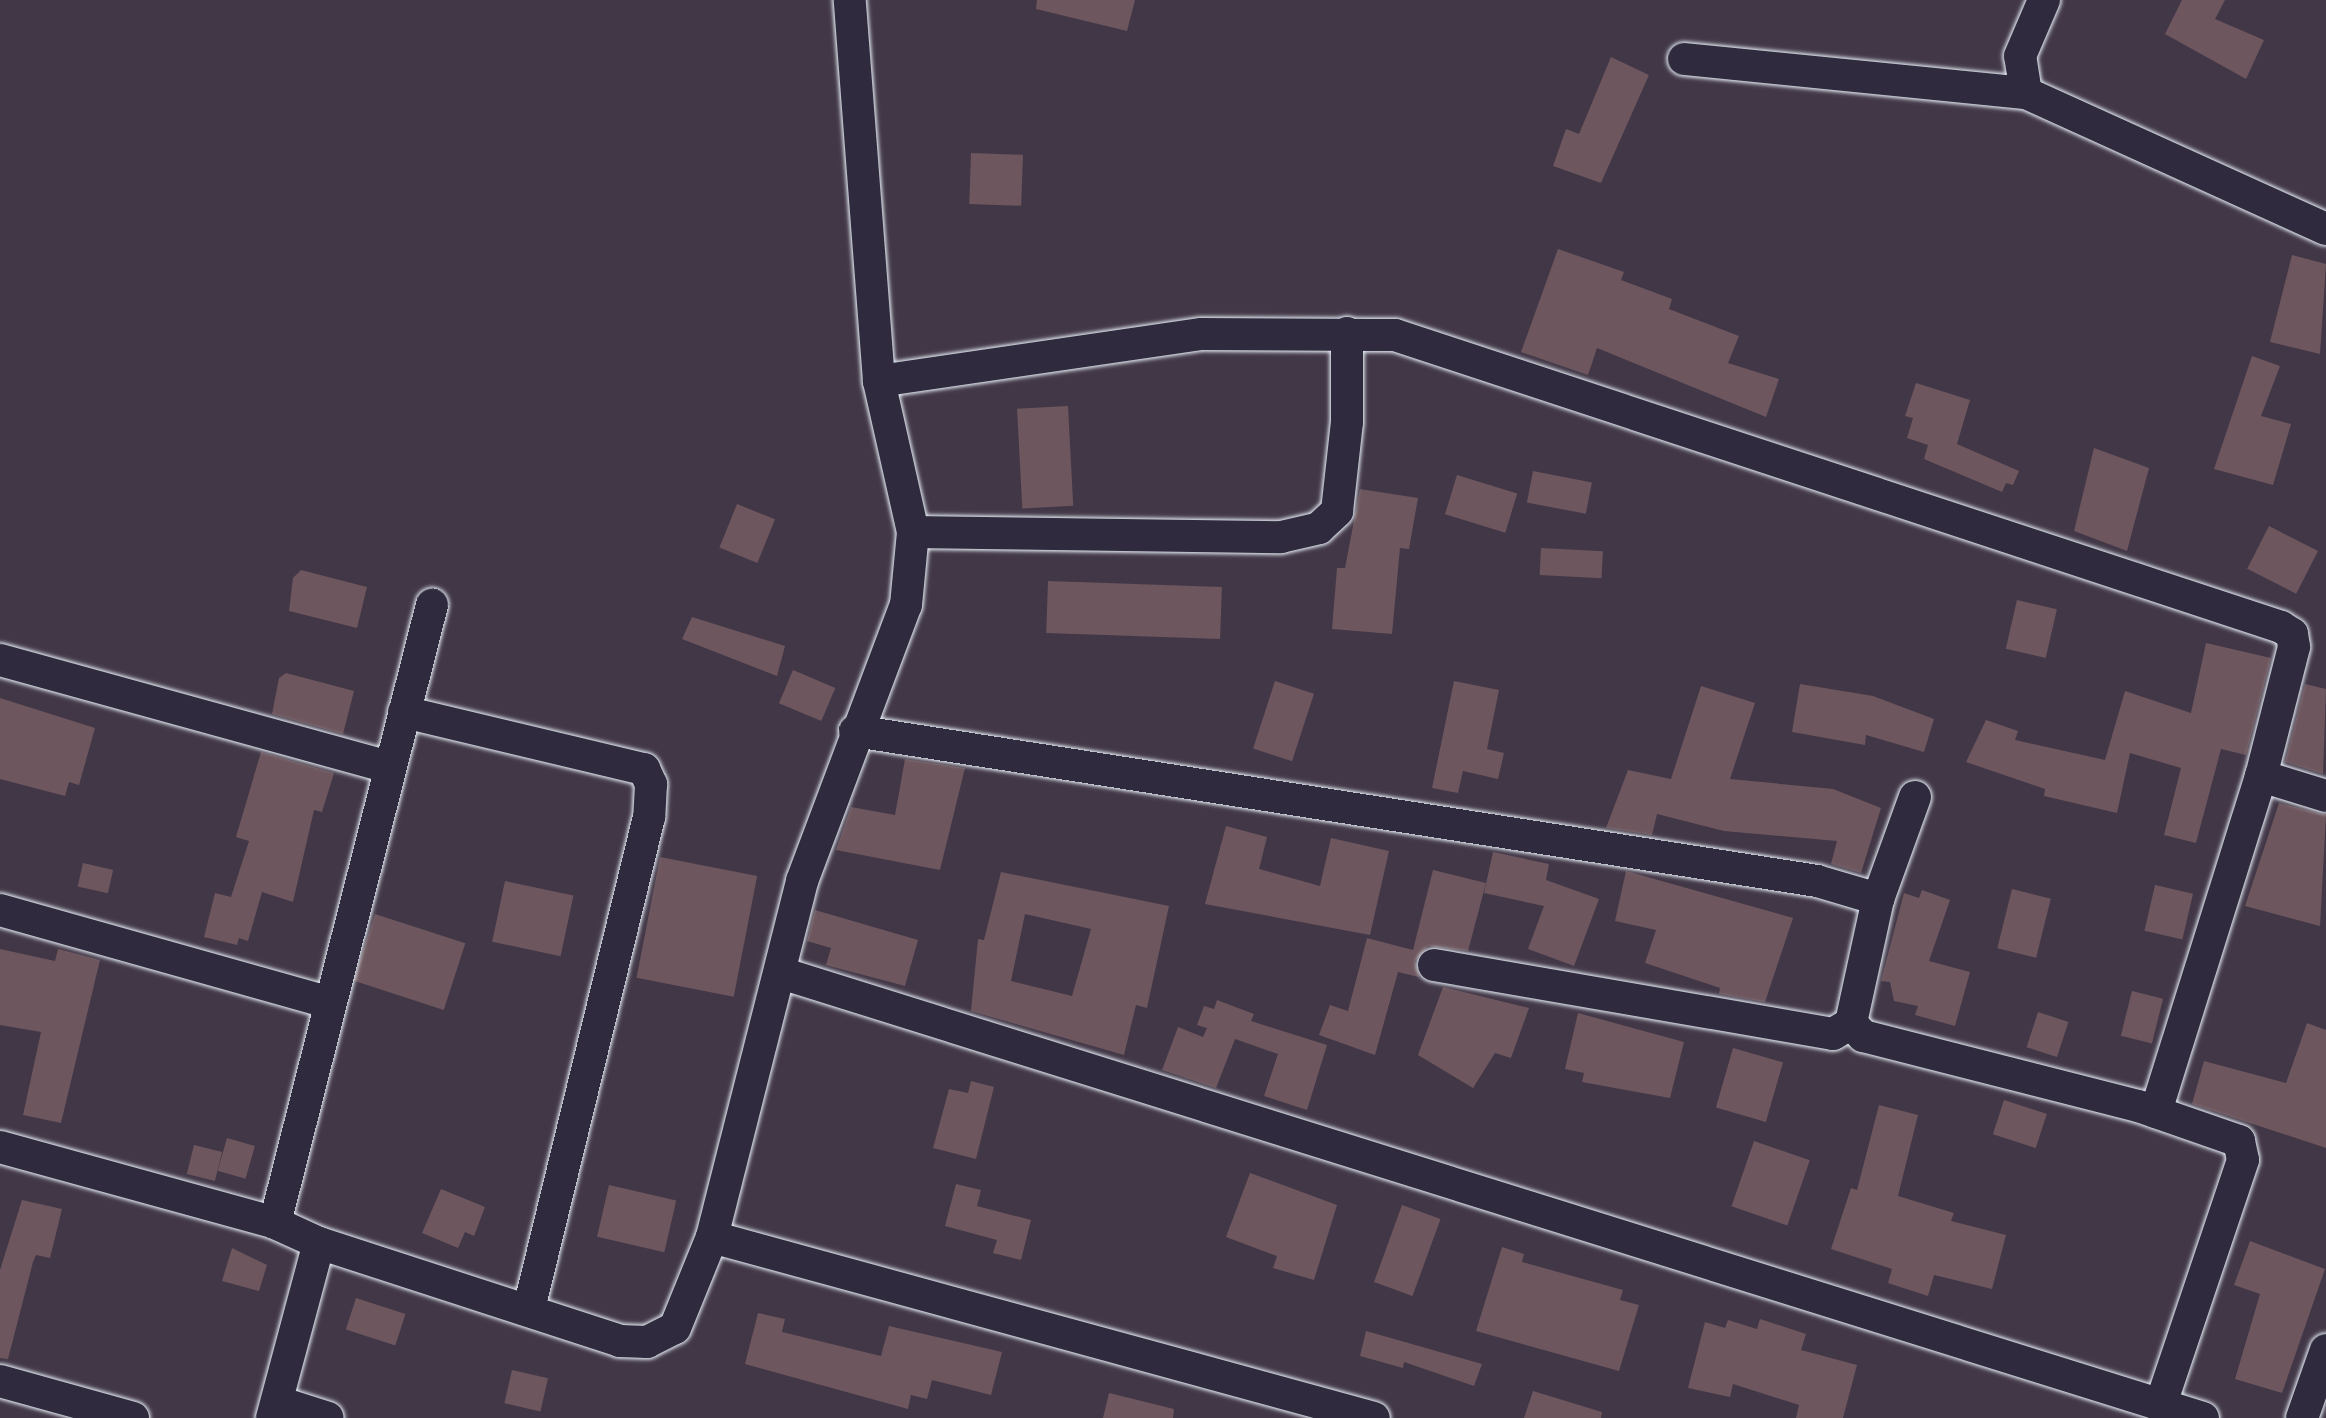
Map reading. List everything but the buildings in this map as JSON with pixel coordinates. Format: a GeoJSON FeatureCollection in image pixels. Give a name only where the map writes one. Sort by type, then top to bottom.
{"type":"FeatureCollection","features":[{"type":"Feature","properties":{"kind":"street"},"geometry":{"type":"LineString","coordinates":[[0,1147],[275,1223],[319,1242],[620,1341],[647,1342],[675,1328],[712,1236],[802,881],[855,731],[906,605],[913,532],[879,381],[850,0]]}},
{"type":"Feature","properties":{"kind":"street"},"geometry":{"type":"LineString","coordinates":[[2026,92],[2020,56],[2044,0]]}},
{"type":"Feature","properties":{"kind":"street"},"geometry":{"type":"LineString","coordinates":[[1684,59],[2026,92],[2326,228]]}},
{"type":"Feature","properties":{"kind":"street"},"geometry":{"type":"LineString","coordinates":[[913,532],[1281,537],[1319,528],[1337,510],[1347,422],[1347,333]]}},
{"type":"Feature","properties":{"kind":"street"},"geometry":{"type":"LineString","coordinates":[[879,381],[1202,334],[1396,335],[2281,627],[2294,647],[2261,776],[2156,1112]]}},
{"type":"Feature","properties":{"kind":"street"},"geometry":{"type":"LineString","coordinates":[[275,1223],[328,1002],[432,605]]}},
{"type":"Feature","properties":{"kind":"street"},"geometry":{"type":"LineString","coordinates":[[0,660],[389,767]]}},
{"type":"Feature","properties":{"kind":"street"},"geometry":{"type":"LineString","coordinates":[[404,712],[644,769],[650,784],[649,816],[529,1309]]}},
{"type":"Feature","properties":{"kind":"street"},"geometry":{"type":"LineString","coordinates":[[855,731],[1818,881],[1878,899]]}},
{"type":"Feature","properties":{"kind":"street"},"geometry":{"type":"LineString","coordinates":[[2261,776],[2326,796]]}},
{"type":"Feature","properties":{"kind":"street"},"geometry":{"type":"LineString","coordinates":[[1434,965],[1833,1034],[1851,1023],[1878,899],[1915,798]]}},
{"type":"Feature","properties":{"kind":"street"},"geometry":{"type":"LineString","coordinates":[[0,910],[328,1002]]}},
{"type":"Feature","properties":{"kind":"street"},"geometry":{"type":"LineString","coordinates":[[781,973],[2203,1418]]}},
{"type":"Feature","properties":{"kind":"street"},"geometry":{"type":"LineString","coordinates":[[1851,1023],[1863,1036],[2156,1112],[2240,1141],[2243,1160],[2160,1406]]}},
{"type":"Feature","properties":{"kind":"street"},"geometry":{"type":"LineString","coordinates":[[712,1236],[1374,1418]]}},
{"type":"Feature","properties":{"kind":"street"},"geometry":{"type":"LineString","coordinates":[[319,1242],[275,1410],[328,1418]]}},
{"type":"Feature","properties":{"kind":"street"},"geometry":{"type":"LineString","coordinates":[[2302,1418],[2326,1350]]}},
{"type":"Feature","properties":{"kind":"street"},"geometry":{"type":"LineString","coordinates":[[0,1381],[134,1418]]}}]}
